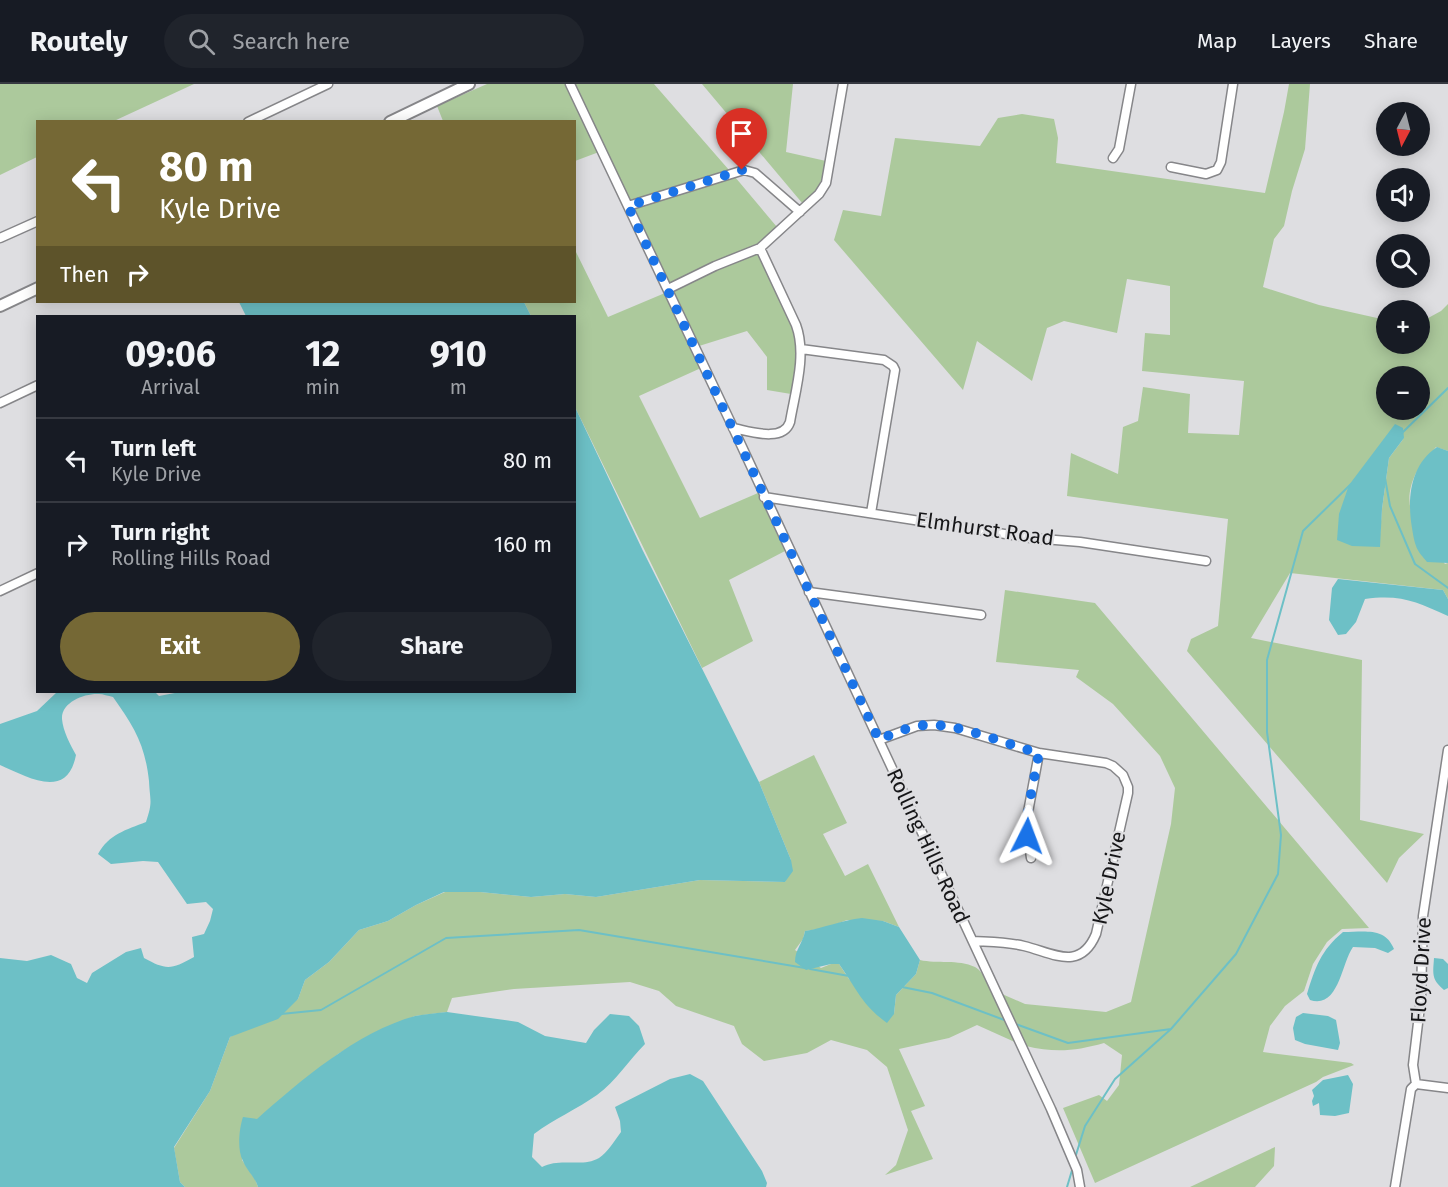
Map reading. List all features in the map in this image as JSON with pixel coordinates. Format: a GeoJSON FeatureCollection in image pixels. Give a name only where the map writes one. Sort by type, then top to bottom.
{"type":"FeatureCollection","features":[{"type":"Feature","properties":{"kind":"street"},"geometry":{"type":"LineString","coordinates":[[252,120],[328,84]]}},
{"type":"Feature","properties":{"kind":"street"},"geometry":{"type":"LineString","coordinates":[[394,120],[470,84]]}},
{"type":"Feature","properties":{"kind":"street","name":"Rolling Hills Road"},"geometry":{"type":"LineString","coordinates":[[570,84],[1056,1119],[1077,1170],[1080,1187]]}},
{"type":"Feature","properties":{"kind":"street"},"geometry":{"type":"LineString","coordinates":[[668,289],[715,266],[760,248],[819,194],[826,183],[843,84]]}},
{"type":"Feature","properties":{"kind":"street"},"geometry":{"type":"LineString","coordinates":[[1113,158],[1119,149],[1131,84]]}},
{"type":"Feature","properties":{"kind":"street"},"geometry":{"type":"LineString","coordinates":[[1171,168],[1206,174],[1217,170],[1221,162],[1233,84]]}},
{"type":"Feature","properties":{"kind":"street"},"geometry":{"type":"LineString","coordinates":[[628,206],[744,170],[755,173],[800,212]]}},
{"type":"Feature","properties":{"kind":"street"},"geometry":{"type":"LineString","coordinates":[[0,238],[36,222]]}},
{"type":"Feature","properties":{"kind":"street"},"geometry":{"type":"LineString","coordinates":[[733,428],[777,434],[785,431],[790,422],[801,349],[796,326],[760,248]]}},
{"type":"Feature","properties":{"kind":"street"},"geometry":{"type":"LineString","coordinates":[[0,306],[36,289]]}},
{"type":"Feature","properties":{"kind":"street"},"geometry":{"type":"LineString","coordinates":[[801,349],[884,360],[895,370],[871,513]]}},
{"type":"Feature","properties":{"kind":"street"},"geometry":{"type":"LineString","coordinates":[[0,403],[36,386]]}},
{"type":"Feature","properties":{"kind":"street","name":"Elmhurst Road"},"geometry":{"type":"LineString","coordinates":[[764,497],[1031,538],[1080,542],[1206,561]]}},
{"type":"Feature","properties":{"kind":"street"},"geometry":{"type":"LineString","coordinates":[[0,591],[36,574]]}},
{"type":"Feature","properties":{"kind":"street"},"geometry":{"type":"LineString","coordinates":[[809,592],[981,615]]}},
{"type":"Feature","properties":{"kind":"street","name":"Kyle Drive"},"geometry":{"type":"LineString","coordinates":[[879,740],[909,728],[934,725],[955,728],[1039,753],[1106,763],[1118,769],[1126,780],[1128,793],[1096,934],[1086,950],[1067,958],[1054,957],[1011,944],[972,942]]}},
{"type":"Feature","properties":{"kind":"street","name":"Floyd Drive"},"geometry":{"type":"LineString","coordinates":[[1395,1187],[1411,1089],[1416,1084],[1413,1065],[1422,998],[1423,916],[1448,750]]}},
{"type":"Feature","properties":{"kind":"street"},"geometry":{"type":"LineString","coordinates":[[1031,858],[1026,824],[1039,753]]}},
{"type":"Feature","properties":{"kind":"street"},"geometry":{"type":"LineString","coordinates":[[1416,1084],[1448,1088]]}},
{"type":"Feature","properties":{"kind":"green space"},"geometry":{"type":"Polygon","coordinates":[[[0,84],[194,84],[116,120],[36,120],[36,157],[0,175],[0,84]]]}},
{"type":"Feature","properties":{"kind":"green space"},"geometry":{"type":"Polygon","coordinates":[[[487,84],[566,84],[599,152],[576,161],[576,120],[443,120],[437,106],[487,84]]]}},
{"type":"Feature","properties":{"kind":"green space"},"geometry":{"type":"Polygon","coordinates":[[[574,84],[654,84],[729,170],[630,201],[574,84]]]}},
{"type":"Feature","properties":{"kind":"green space"},"geometry":{"type":"Polygon","coordinates":[[[702,84],[793,84],[786,152],[826,161],[819,185],[803,204],[702,84]]]}},
{"type":"Feature","properties":{"kind":"green space"},"geometry":{"type":"Polygon","coordinates":[[[1289,84],[1310,84],[1305,149],[1284,226],[1274,239],[1263,287],[1319,305],[1376,318],[1376,354],[1430,354],[1430,317],[1448,304],[1448,451],[1436,447],[1423,463],[1416,473],[1409,499],[1415,522],[1421,532],[1445,564],[1448,563],[1448,599],[1443,590],[1290,573],[1251,638],[1362,660],[1360,820],[1424,834],[1399,858],[1387,883],[1187,651],[1191,639],[1218,626],[1228,519],[1067,496],[1071,453],[1118,474],[1123,427],[1138,421],[1143,387],[1190,394],[1188,433],[1239,435],[1244,381],[1142,371],[1145,333],[1170,335],[1170,286],[1127,279],[1117,333],[1064,321],[1047,328],[1032,381],[977,341],[963,390],[834,240],[843,210],[881,216],[895,138],[980,146],[998,118],[1022,114],[1054,119],[1058,138],[1056,163],[1265,193],[1289,84]],[[1404,438],[1349,485],[1379,547],[1382,509],[1389,458],[1404,438]]]}},
{"type":"Feature","properties":{"kind":"green space"},"geometry":{"type":"Polygon","coordinates":[[[735,177],[777,227],[758,244],[714,262],[670,284],[634,209],[735,177]]]}},
{"type":"Feature","properties":{"kind":"green space"},"geometry":{"type":"Polygon","coordinates":[[[576,252],[608,317],[665,293],[701,368],[639,396],[700,518],[758,493],[785,551],[729,580],[753,641],[702,668],[576,409],[576,315],[530,315],[524,303],[576,303],[576,252]]]}},
{"type":"Feature","properties":{"kind":"green space"},"geometry":{"type":"Polygon","coordinates":[[[758,253],[796,335],[797,352],[791,394],[767,390],[767,357],[747,331],[699,346],[673,291],[758,253]]]}},
{"type":"Feature","properties":{"kind":"green space"},"geometry":{"type":"Polygon","coordinates":[[[1005,590],[1095,603],[1369,928],[1342,929],[1327,942],[1313,964],[1304,991],[1285,1006],[1270,1026],[1263,1052],[1354,1065],[1323,1077],[1095,1183],[1063,1108],[1099,1095],[1107,1101],[1119,1085],[1122,1055],[1104,1043],[1065,1050],[1046,1050],[1026,1046],[1002,994],[1025,1004],[1106,1012],[1131,1002],[1171,824],[1175,788],[1160,756],[1113,704],[1076,677],[1079,670],[996,662],[1005,590]]]}},
{"type":"Feature","properties":{"kind":"green space"},"geometry":{"type":"Polygon","coordinates":[[[814,755],[847,823],[823,834],[845,876],[868,864],[899,927],[883,921],[847,920],[826,928],[805,931],[803,939],[795,950],[821,968],[839,964],[849,979],[894,1014],[896,995],[916,974],[920,960],[962,963],[975,967],[992,989],[1017,1043],[977,1025],[949,1038],[899,1049],[925,1106],[911,1111],[933,1159],[885,1175],[896,1165],[908,1130],[887,1067],[867,1050],[831,1040],[807,1053],[764,1061],[742,1044],[734,1026],[676,1006],[659,991],[630,982],[514,989],[452,998],[447,1012],[415,1016],[376,1032],[338,1054],[257,1120],[242,1160],[258,1187],[185,1187],[180,1182],[174,1148],[210,1091],[230,1037],[298,999],[305,980],[329,962],[359,930],[388,921],[445,892],[480,892],[531,897],[565,894],[596,897],[700,880],[785,882],[791,860],[759,782],[814,755]]]}},
{"type":"Feature","properties":{"kind":"green space"},"geometry":{"type":"Polygon","coordinates":[[[1275,1147],[1274,1166],[1255,1187],[1190,1187],[1275,1147]]]}},
{"type":"Feature","properties":{"kind":"water"},"geometry":{"type":"Polygon","coordinates":[[[240,303],[524,303],[530,315],[246,315],[240,303]]]}},
{"type":"Feature","properties":{"kind":"water"},"geometry":{"type":"Polygon","coordinates":[[[576,409],[643,551],[759,782],[791,860],[793,871],[785,882],[700,880],[596,897],[565,894],[531,897],[480,892],[444,892],[388,921],[359,930],[329,962],[305,980],[298,999],[278,1019],[230,1037],[210,1091],[174,1147],[180,1182],[185,1187],[0,1187],[0,958],[27,961],[51,955],[71,964],[77,978],[87,983],[92,973],[126,952],[141,948],[144,958],[158,965],[174,966],[194,957],[192,937],[204,934],[213,909],[206,902],[187,904],[158,862],[111,864],[98,854],[113,837],[146,822],[150,805],[145,756],[133,727],[113,697],[101,694],[87,695],[75,700],[65,708],[63,724],[76,755],[71,769],[64,778],[55,782],[34,779],[0,765],[0,724],[37,711],[56,693],[156,693],[159,696],[175,693],[576,693],[576,409]]]}},
{"type":"Feature","properties":{"kind":"water"},"geometry":{"type":"Polygon","coordinates":[[[1395,424],[1403,428],[1404,438],[1389,458],[1382,509],[1380,547],[1352,546],[1337,540],[1339,514],[1349,485],[1395,424]]]}},
{"type":"Feature","properties":{"kind":"water"},"geometry":{"type":"Polygon","coordinates":[[[1437,447],[1448,451],[1448,563],[1427,562],[1422,556],[1415,544],[1411,517],[1412,483],[1421,463],[1437,447]]]}},
{"type":"Feature","properties":{"kind":"water"},"geometry":{"type":"Polygon","coordinates":[[[1338,579],[1443,590],[1448,599],[1448,616],[1399,598],[1365,599],[1356,622],[1346,634],[1338,635],[1329,620],[1332,588],[1338,579]]]}},
{"type":"Feature","properties":{"kind":"water"},"geometry":{"type":"Polygon","coordinates":[[[862,918],[883,921],[899,927],[920,960],[916,974],[896,995],[894,1014],[887,1023],[865,1003],[839,964],[806,970],[795,962],[796,953],[805,931],[862,918]]]}},
{"type":"Feature","properties":{"kind":"water"},"geometry":{"type":"Polygon","coordinates":[[[1343,932],[1380,934],[1390,942],[1394,949],[1388,953],[1375,948],[1353,947],[1333,992],[1320,1001],[1310,1000],[1307,994],[1320,960],[1329,946],[1343,932]]]}},
{"type":"Feature","properties":{"kind":"water"},"geometry":{"type":"Polygon","coordinates":[[[1434,958],[1443,959],[1448,964],[1448,988],[1444,990],[1434,976],[1434,958]]]}},
{"type":"Feature","properties":{"kind":"water"},"geometry":{"type":"Polygon","coordinates":[[[447,1012],[518,1022],[545,1036],[586,1043],[594,1030],[610,1014],[629,1016],[639,1026],[645,1044],[610,1083],[597,1095],[534,1134],[532,1157],[542,1167],[557,1163],[586,1162],[599,1158],[621,1132],[615,1107],[670,1079],[690,1074],[703,1081],[762,1171],[767,1183],[766,1187],[258,1187],[241,1156],[239,1145],[243,1117],[257,1119],[311,1073],[372,1033],[415,1016],[447,1012]]]}},
{"type":"Feature","properties":{"kind":"water"},"geometry":{"type":"Polygon","coordinates":[[[1303,1013],[1328,1016],[1336,1020],[1340,1043],[1338,1050],[1295,1040],[1293,1028],[1296,1017],[1303,1013]]]}},
{"type":"Feature","properties":{"kind":"water"},"geometry":{"type":"Polygon","coordinates":[[[1348,1075],[1353,1084],[1349,1113],[1335,1116],[1320,1115],[1319,1103],[1313,1106],[1312,1090],[1323,1080],[1348,1075]]]}},
{"type":"Feature","properties":{"kind":"waterway"},"geometry":{"type":"LineString","coordinates":[[1402,433],[1448,388]]}},
{"type":"Feature","properties":{"kind":"waterway"},"geometry":{"type":"LineString","coordinates":[[1385,478],[1390,506],[1415,564],[1448,588]]}},
{"type":"Feature","properties":{"kind":"waterway"},"geometry":{"type":"LineString","coordinates":[[1013,1023],[1068,1043],[1171,1029],[1236,954],[1278,874],[1281,835],[1267,732],[1267,660],[1303,531],[1351,484]]}},
{"type":"Feature","properties":{"kind":"waterway"},"geometry":{"type":"LineString","coordinates":[[281,1014],[321,1010],[446,938],[579,930],[805,968]]}},
{"type":"Feature","properties":{"kind":"waterway"},"geometry":{"type":"LineString","coordinates":[[810,969],[849,976]]}},
{"type":"Feature","properties":{"kind":"waterway"},"geometry":{"type":"LineString","coordinates":[[902,987],[932,993],[1007,1021]]}},
{"type":"Feature","properties":{"kind":"waterway"},"geometry":{"type":"LineString","coordinates":[[1075,1158],[1085,1126],[1115,1079],[1171,1029]]}},
{"type":"Feature","properties":{"kind":"waterway"},"geometry":{"type":"LineString","coordinates":[[1067,1187],[1073,1167]]}},
{"type":"Feature","properties":{"kind":"route"},"geometry":{"type":"LineString","coordinates":[[742,170],[628,206],[879,740],[909,728],[934,725],[955,728],[1039,753],[1028,810],[1027,836]]}}]}
